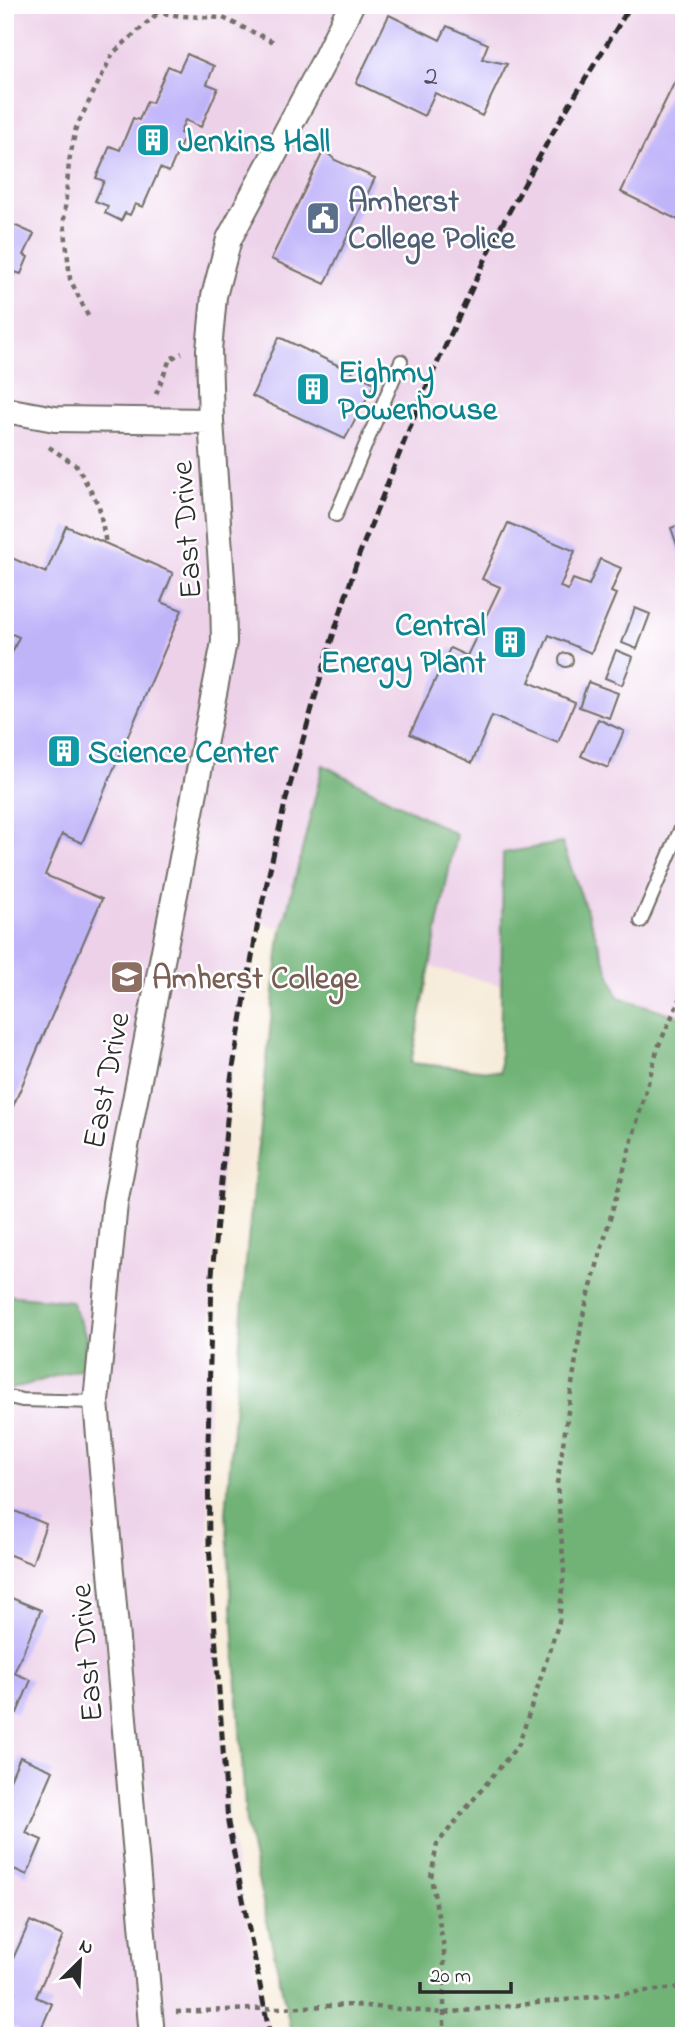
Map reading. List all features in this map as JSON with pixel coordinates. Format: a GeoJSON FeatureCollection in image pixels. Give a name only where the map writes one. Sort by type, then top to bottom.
{"type":"FeatureCollection","features":[{"type":"Feature","properties":{"kind":"street","name":"East Drive"},"geometry":{"type":"LineString","coordinates":[[151,2024],[96,1402],[115,1203],[216,691],[223,642],[223,595],[209,350],[214,296],[229,240],[351,5]]}},
{"type":"Feature","properties":{"kind":"street"},"geometry":{"type":"LineString","coordinates":[[5,410],[55,419],[211,421]]}},
{"type":"Feature","properties":{"kind":"lane"},"geometry":{"type":"LineString","coordinates":[[336,515],[401,361]]}},
{"type":"Feature","properties":{"kind":"lane"},"geometry":{"type":"LineString","coordinates":[[642,921],[684,821]]}},
{"type":"Feature","properties":{"kind":"lane"},"geometry":{"type":"LineString","coordinates":[[5,1396],[22,1400],[96,1402]]}},
{"type":"Feature","properties":{"kind":"path"},"geometry":{"type":"LineString","coordinates":[[5,8],[12,5]]}},
{"type":"Feature","properties":{"kind":"path"},"geometry":{"type":"LineString","coordinates":[[104,5],[223,18],[276,43]]}},
{"type":"Feature","properties":{"kind":"path"},"geometry":{"type":"LineString","coordinates":[[88,316],[70,279],[64,220],[69,162],[76,128],[113,52],[158,13]]}},
{"type":"Feature","properties":{"kind":"path"},"geometry":{"type":"LineString","coordinates":[[152,404],[170,359],[189,352]]}},
{"type":"Feature","properties":{"kind":"path"},"geometry":{"type":"LineString","coordinates":[[48,446],[77,466],[99,506],[106,544]]}},
{"type":"Feature","properties":{"kind":"path"},"geometry":{"type":"LineString","coordinates":[[444,2036],[444,1948],[431,1877],[437,1844],[519,1744],[559,1622],[564,1570],[556,1484],[582,1319],[658,1047],[684,990]]}},
{"type":"Feature","properties":{"kind":"path"},"geometry":{"type":"LineString","coordinates":[[151,2024],[354,2005],[444,2013],[684,1986]]}},
{"type":"Feature","properties":{"kind":"shaded area","name":"Amherst College"},"geometry":{"type":"Polygon","coordinates":[[[5,5],[684,5],[684,1033],[258,922],[231,1079],[212,1274],[209,1544],[228,1823],[270,2036],[5,2036],[5,5]]]}},
{"type":"Feature","properties":{"kind":"green space"},"geometry":{"type":"Polygon","coordinates":[[[323,765],[456,834],[411,1063],[500,1072],[503,853],[562,843],[618,997],[684,1018],[684,2036],[292,2036],[246,1824],[226,1514],[247,1250],[279,944],[323,765]]]}},
{"type":"Feature","properties":{"kind":"green space"},"geometry":{"type":"Polygon","coordinates":[[[5,1295],[71,1301],[86,1336],[83,1368],[12,1389],[5,1386],[5,1295]]]}},
{"type":"Feature","properties":{"kind":"building"},"geometry":{"type":"Polygon","coordinates":[[[389,15],[440,40],[447,26],[488,44],[482,59],[507,64],[482,116],[435,93],[424,116],[356,83],[389,15]]]}},
{"type":"Feature","properties":{"kind":"building","name":"Jenkins Hall"},"geometry":{"type":"Polygon","coordinates":[[[187,54],[214,66],[207,84],[218,88],[201,127],[185,120],[180,133],[185,135],[169,172],[160,168],[143,207],[135,204],[130,215],[125,213],[121,221],[105,213],[108,206],[95,201],[104,181],[96,178],[110,146],[120,150],[133,118],[139,120],[147,101],[152,103],[168,66],[179,71],[187,54]]]}},
{"type":"Feature","properties":{"kind":"building"},"geometry":{"type":"Polygon","coordinates":[[[684,63],[684,223],[621,192],[684,63]]]}},
{"type":"Feature","properties":{"kind":"building","name":"Amherst College Police"},"geometry":{"type":"Polygon","coordinates":[[[324,150],[335,160],[375,178],[325,284],[271,259],[324,150]]]}},
{"type":"Feature","properties":{"kind":"building"},"geometry":{"type":"Polygon","coordinates":[[[5,221],[34,234],[24,255],[28,257],[21,274],[15,272],[5,295],[5,221]]]}},
{"type":"Feature","properties":{"kind":"building","name":"Eighmy Powerhouse"},"geometry":{"type":"Polygon","coordinates":[[[279,337],[375,383],[345,439],[252,396],[279,337]]]}},
{"type":"Feature","properties":{"kind":"building","name":"Central Energy Plant"},"geometry":{"type":"Polygon","coordinates":[[[508,523],[575,551],[560,587],[568,590],[573,579],[589,585],[600,559],[621,568],[611,592],[616,594],[591,653],[549,635],[529,682],[575,702],[558,743],[492,716],[472,763],[410,734],[450,648],[467,656],[500,587],[482,579],[508,523]]]}},
{"type":"Feature","properties":{"kind":"building"},"geometry":{"type":"Polygon","coordinates":[[[684,523],[684,551],[680,553],[671,528],[684,523]]]}},
{"type":"Feature","properties":{"kind":"building","name":"Science Center"},"geometry":{"type":"Polygon","coordinates":[[[66,526],[173,573],[161,602],[182,610],[82,843],[62,834],[45,875],[102,899],[5,1125],[5,668],[19,637],[5,631],[5,555],[46,573],[66,526]]]}},
{"type":"Feature","properties":{"kind":"building"},"geometry":{"type":"Polygon","coordinates":[[[635,608],[650,614],[637,649],[622,643],[635,608]]]}},
{"type":"Feature","properties":{"kind":"building"},"geometry":{"type":"Polygon","coordinates":[[[616,650],[633,657],[622,685],[605,678],[616,650]]]}},
{"type":"Feature","properties":{"kind":"building"},"geometry":{"type":"Polygon","coordinates":[[[563,653],[569,653],[573,660],[569,667],[563,667],[559,663],[559,657],[563,653]]]}},
{"type":"Feature","properties":{"kind":"building"},"geometry":{"type":"Polygon","coordinates":[[[588,682],[618,693],[609,718],[579,707],[588,682]]]}},
{"type":"Feature","properties":{"kind":"building"},"geometry":{"type":"Polygon","coordinates":[[[598,719],[624,731],[608,768],[581,756],[598,719]]]}},
{"type":"Feature","properties":{"kind":"building"},"geometry":{"type":"Polygon","coordinates":[[[5,1507],[46,1524],[32,1564],[5,1553],[5,1507]]]}},
{"type":"Feature","properties":{"kind":"building"},"geometry":{"type":"Polygon","coordinates":[[[9,1597],[41,1610],[14,1673],[31,1680],[17,1713],[5,1708],[5,1606],[9,1597]]]}},
{"type":"Feature","properties":{"kind":"building"},"geometry":{"type":"Polygon","coordinates":[[[20,1757],[53,1771],[26,1833],[42,1840],[27,1875],[5,1865],[5,1791],[20,1757]]]}},
{"type":"Feature","properties":{"kind":"building"},"geometry":{"type":"Polygon","coordinates":[[[30,1921],[63,1936],[36,1997],[52,2004],[38,2036],[5,2023],[5,2014],[15,1992],[5,1988],[5,1976],[30,1921]]]}},
{"type":"Feature","properties":{"kind":"railway"},"geometry":{"type":"LineString","coordinates":[[270,2036],[228,1823],[209,1544],[212,1274],[231,1079],[258,922],[285,803],[330,645],[359,555],[424,392],[499,230],[557,125],[631,5]]}},
{"type":"Feature","properties":{"kind":"place","name":"Jenkins Hall"},"geometry":{"type":"Point","coordinates":[153,140]}},
{"type":"Feature","properties":{"kind":"place","name":"Amherst College Police"},"geometry":{"type":"Point","coordinates":[323,218]}},
{"type":"Feature","properties":{"kind":"place","name":"Eighmy Powerhouse"},"geometry":{"type":"Point","coordinates":[313,389]}},
{"type":"Feature","properties":{"kind":"place","name":"Central Energy Plant"},"geometry":{"type":"Point","coordinates":[510,642]}},
{"type":"Feature","properties":{"kind":"place","name":"Science Center"},"geometry":{"type":"Point","coordinates":[64,751]}},
{"type":"Feature","properties":{"kind":"place","name":"Amherst College"},"geometry":{"type":"Point","coordinates":[127,977]}}]}
